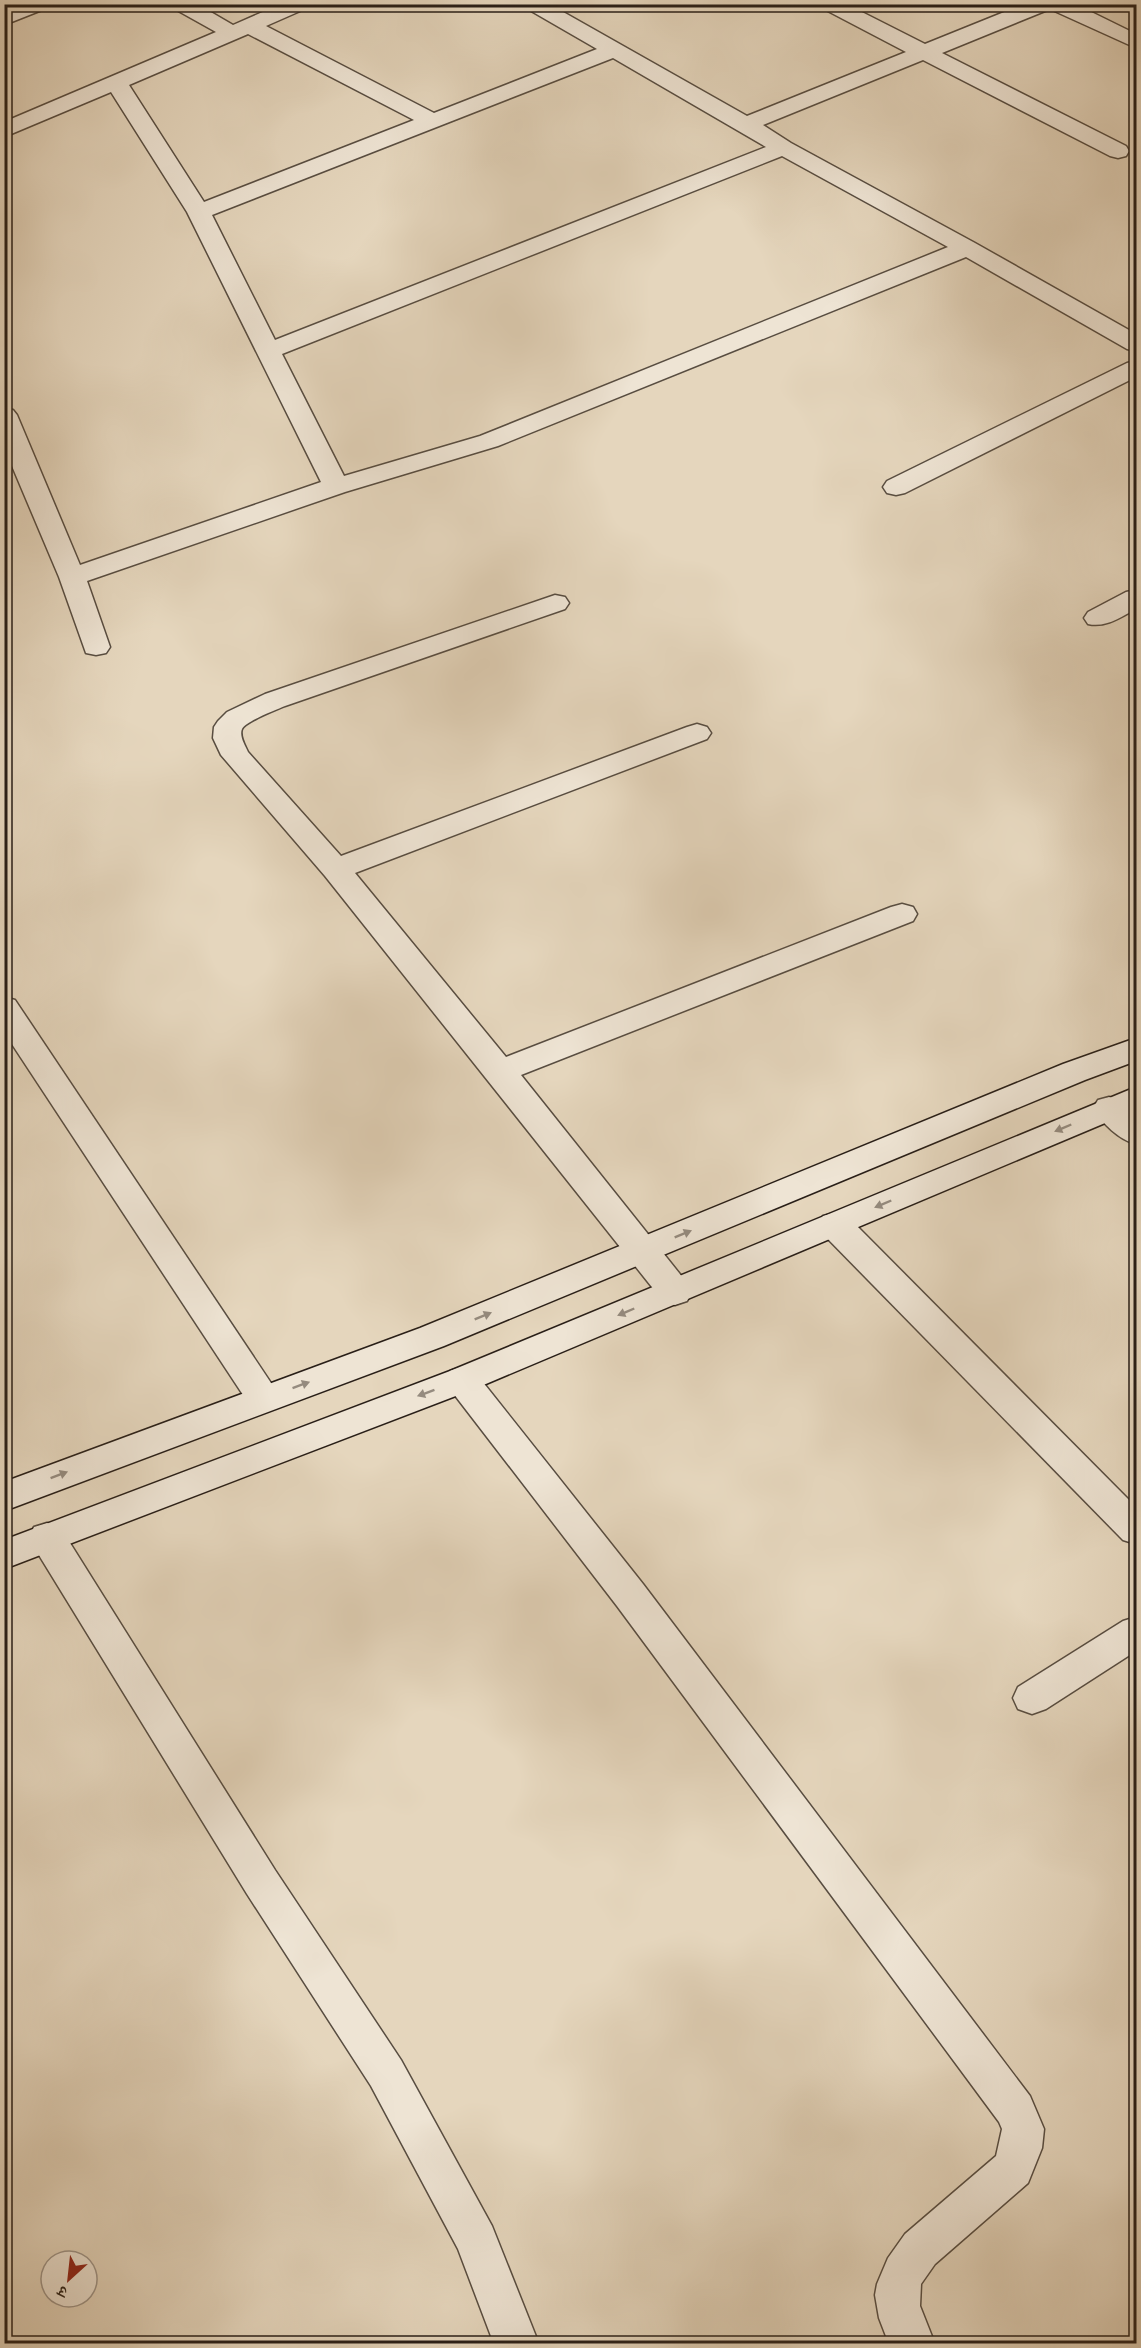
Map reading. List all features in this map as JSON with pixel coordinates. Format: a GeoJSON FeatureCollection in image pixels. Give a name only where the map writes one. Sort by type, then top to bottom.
{"type":"FeatureCollection","features":[{"type":"Feature","properties":{"kind":"street"},"geometry":{"type":"LineString","coordinates":[[4,19],[40,4]]}},
{"type":"Feature","properties":{"kind":"street"},"geometry":{"type":"LineString","coordinates":[[180,4],[241,29],[433,120]]}},
{"type":"Feature","properties":{"kind":"street"},"geometry":{"type":"LineString","coordinates":[[4,130],[117,84],[300,4]]}},
{"type":"Feature","properties":{"kind":"street"},"geometry":{"type":"LineString","coordinates":[[533,4],[746,124],[783,148],[968,248],[1137,344]]}},
{"type":"Feature","properties":{"kind":"street"},"geometry":{"type":"LineString","coordinates":[[829,4],[1118,151]]}},
{"type":"Feature","properties":{"kind":"street"},"geometry":{"type":"LineString","coordinates":[[746,124],[1044,4]]}},
{"type":"Feature","properties":{"kind":"street"},"geometry":{"type":"LineString","coordinates":[[1057,4],[1137,42]]}},
{"type":"Feature","properties":{"kind":"street"},"geometry":{"type":"LineString","coordinates":[[199,212],[614,50]]}},
{"type":"Feature","properties":{"kind":"street"},"geometry":{"type":"LineString","coordinates":[[117,84],[199,212],[336,486]]}},
{"type":"Feature","properties":{"kind":"street"},"geometry":{"type":"LineString","coordinates":[[268,351],[783,148]]}},
{"type":"Feature","properties":{"kind":"street"},"geometry":{"type":"LineString","coordinates":[[72,577],[336,486],[489,441],[554,417],[968,248]]}},
{"type":"Feature","properties":{"kind":"street"},"geometry":{"type":"LineString","coordinates":[[896,488],[1137,368]]}},
{"type":"Feature","properties":{"kind":"street"},"geometry":{"type":"LineString","coordinates":[[4,415],[72,577],[96,647]]}},
{"type":"Feature","properties":{"kind":"street"},"geometry":{"type":"LineString","coordinates":[[1098,618],[1137,598]]}},
{"type":"Feature","properties":{"kind":"street"},"geometry":{"type":"LineString","coordinates":[[555,603],[275,700],[237,718],[228,727],[227,738],[235,755],[336,869],[675,1292]]}},
{"type":"Feature","properties":{"kind":"street"},"geometry":{"type":"LineString","coordinates":[[336,869],[697,733]]}},
{"type":"Feature","properties":{"kind":"street"},"geometry":{"type":"LineString","coordinates":[[500,1071],[902,914]]}},
{"type":"Feature","properties":{"kind":"street"},"geometry":{"type":"LineString","coordinates":[[4,1007],[263,1398]]}},
{"type":"Feature","properties":{"kind":"street"},"geometry":{"type":"LineString","coordinates":[[4,1497],[263,1398],[432,1337],[1074,1072],[1137,1049]]}},
{"type":"Feature","properties":{"kind":"street"},"geometry":{"type":"LineString","coordinates":[[4,1555],[462,1380],[1123,1103],[1137,1133]]}},
{"type":"Feature","properties":{"kind":"street"},"geometry":{"type":"LineString","coordinates":[[835,1225],[1137,1530]]}},
{"type":"Feature","properties":{"kind":"street"},"geometry":{"type":"LineString","coordinates":[[462,1380],[630,1595],[1008,2101],[1019,2120],[1023,2129],[1021,2148],[1013,2169],[920,2249],[907,2265],[897,2286],[896,2304],[913,2343]]}},
{"type":"Feature","properties":{"kind":"street"},"geometry":{"type":"LineString","coordinates":[[47,1537],[261,1882],[386,2073],[477,2240],[517,2343]]}},
{"type":"Feature","properties":{"kind":"street"},"geometry":{"type":"LineString","coordinates":[[1032,1698],[1137,1632]]}}]}
